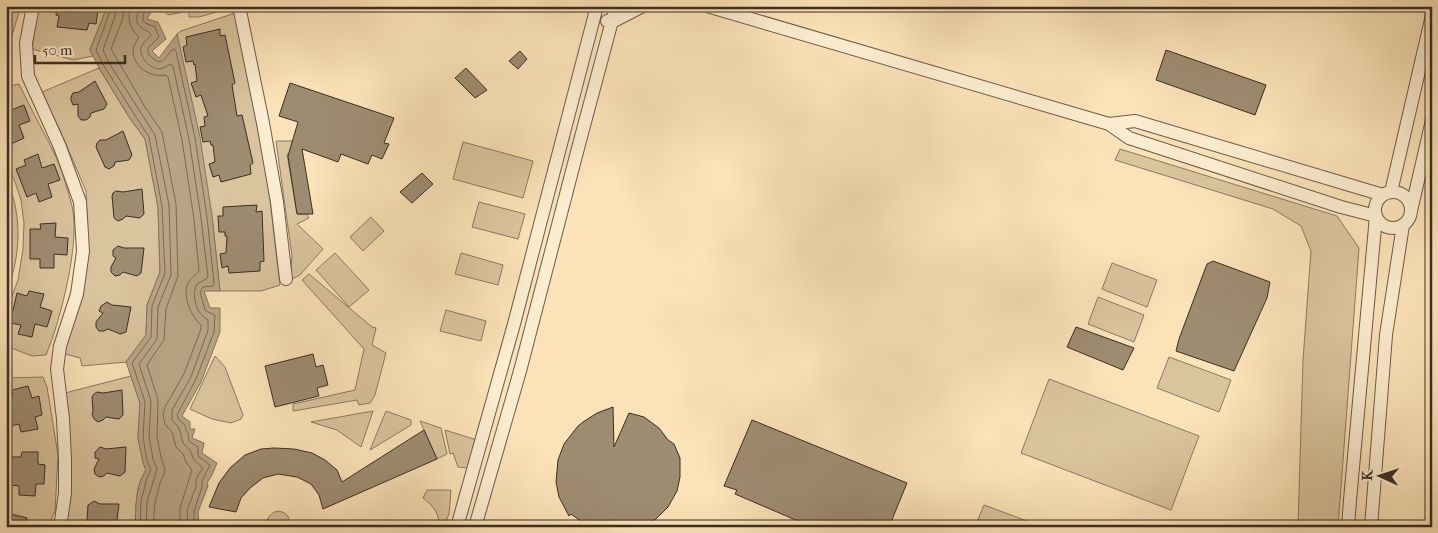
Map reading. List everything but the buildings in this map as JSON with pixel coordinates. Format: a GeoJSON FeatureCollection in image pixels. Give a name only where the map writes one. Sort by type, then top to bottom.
{"type":"FeatureCollection","features":[{"type":"Feature","properties":{"kind":"street"},"geometry":{"type":"LineString","coordinates":[[33,6],[26,43],[28,76],[60,147],[80,202],[83,250],[77,294],[60,346],[58,369],[65,460],[65,492],[59,527]]}},
{"type":"Feature","properties":{"kind":"street"},"geometry":{"type":"LineString","coordinates":[[239,6],[263,123],[275,194],[286,279]]}},
{"type":"Feature","properties":{"kind":"street"},"geometry":{"type":"LineString","coordinates":[[475,527],[520,370],[616,6]]}},
{"type":"Feature","properties":{"kind":"street"},"geometry":{"type":"LineString","coordinates":[[612,22],[643,6]]}},
{"type":"Feature","properties":{"kind":"street"},"geometry":{"type":"LineString","coordinates":[[707,6],[1109,124],[1129,138],[1341,207],[1376,216],[1383,224],[1393,228],[1403,225],[1411,211],[1432,120]]}},
{"type":"Feature","properties":{"kind":"street"},"geometry":{"type":"LineString","coordinates":[[457,527],[514,324],[596,12],[612,22]]}},
{"type":"Feature","properties":{"kind":"street"},"geometry":{"type":"LineString","coordinates":[[1348,527],[1376,204],[1387,193],[1432,15]]}},
{"type":"Feature","properties":{"kind":"street"},"geometry":{"type":"LineString","coordinates":[[1109,124],[1135,120],[1387,193],[1396,192],[1406,197],[1411,211]]}},
{"type":"Feature","properties":{"kind":"street"},"geometry":{"type":"LineString","coordinates":[[1371,527],[1386,334],[1403,225]]}},
{"type":"Feature","properties":{"kind":"shaded area"},"geometry":{"type":"Polygon","coordinates":[[[6,6],[21,6],[10,42],[6,44],[9,22],[6,15],[6,6]]]}},
{"type":"Feature","properties":{"kind":"shaded area"},"geometry":{"type":"Polygon","coordinates":[[[38,6],[106,6],[90,49],[93,56],[73,60],[32,49],[38,6]]]}},
{"type":"Feature","properties":{"kind":"shaded area"},"geometry":{"type":"Polygon","coordinates":[[[158,6],[234,7],[199,17],[189,17],[189,11],[168,15],[158,6]]]}},
{"type":"Feature","properties":{"kind":"shaded area"},"geometry":{"type":"Polygon","coordinates":[[[235,13],[267,175],[280,285],[261,291],[220,291],[212,216],[177,34],[235,13]]]}},
{"type":"Feature","properties":{"kind":"shaded area"},"geometry":{"type":"Polygon","coordinates":[[[99,68],[145,139],[158,207],[160,272],[147,305],[146,335],[126,362],[82,366],[80,358],[65,354],[66,345],[84,289],[88,240],[86,191],[42,92],[99,68]]]}},
{"type":"Feature","properties":{"kind":"shaded area"},"geometry":{"type":"Polygon","coordinates":[[[19,84],[59,164],[72,206],[74,221],[74,239],[68,281],[52,341],[46,355],[32,356],[6,346],[6,312],[18,280],[23,249],[24,223],[21,200],[14,179],[6,165],[6,87],[19,84]]]}},
{"type":"Feature","properties":{"kind":"shaded area"},"geometry":{"type":"Polygon","coordinates":[[[276,141],[292,141],[293,153],[287,154],[297,214],[307,214],[309,218],[297,224],[323,249],[300,275],[290,280],[292,256],[276,141]]]}},
{"type":"Feature","properties":{"kind":"shaded area"},"geometry":{"type":"Polygon","coordinates":[[[463,142],[533,161],[523,198],[453,179],[463,142]]]}},
{"type":"Feature","properties":{"kind":"shaded area"},"geometry":{"type":"Polygon","coordinates":[[[1120,149],[1337,216],[1359,248],[1338,527],[1298,527],[1303,360],[1311,251],[1301,226],[1273,209],[1115,160],[1120,149]]]}},
{"type":"Feature","properties":{"kind":"shaded area"},"geometry":{"type":"Polygon","coordinates":[[[6,178],[15,206],[18,236],[15,265],[6,294],[6,178]]]}},
{"type":"Feature","properties":{"kind":"shaded area"},"geometry":{"type":"Polygon","coordinates":[[[479,202],[525,214],[518,239],[472,227],[479,202]]]}},
{"type":"Feature","properties":{"kind":"shaded area"},"geometry":{"type":"Polygon","coordinates":[[[371,217],[384,231],[363,251],[350,237],[371,217]]]}},
{"type":"Feature","properties":{"kind":"shaded area"},"geometry":{"type":"Polygon","coordinates":[[[335,253],[369,290],[349,307],[316,270],[335,253]]]}},
{"type":"Feature","properties":{"kind":"shaded area"},"geometry":{"type":"Polygon","coordinates":[[[461,253],[503,265],[498,285],[455,274],[461,253]]]}},
{"type":"Feature","properties":{"kind":"shaded area"},"geometry":{"type":"Polygon","coordinates":[[[1112,263],[1157,280],[1147,307],[1102,289],[1112,263]]]}},
{"type":"Feature","properties":{"kind":"shaded area"},"geometry":{"type":"Polygon","coordinates":[[[309,274],[372,327],[376,328],[372,345],[386,353],[375,395],[370,403],[359,405],[357,400],[293,411],[293,404],[355,390],[364,349],[302,280],[309,274]]]}},
{"type":"Feature","properties":{"kind":"shaded area"},"geometry":{"type":"Polygon","coordinates":[[[1098,297],[1144,315],[1134,342],[1088,324],[1098,297]]]}},
{"type":"Feature","properties":{"kind":"shaded area"},"geometry":{"type":"Polygon","coordinates":[[[446,310],[486,321],[481,341],[440,331],[446,310]]]}},
{"type":"Feature","properties":{"kind":"shaded area"},"geometry":{"type":"Polygon","coordinates":[[[215,356],[225,367],[243,415],[241,419],[231,423],[212,419],[190,409],[215,356]]]}},
{"type":"Feature","properties":{"kind":"shaded area"},"geometry":{"type":"Polygon","coordinates":[[[1169,357],[1231,380],[1219,412],[1157,388],[1169,357]]]}},
{"type":"Feature","properties":{"kind":"shaded area"},"geometry":{"type":"Polygon","coordinates":[[[131,376],[140,403],[138,438],[146,470],[138,490],[135,527],[64,527],[65,393],[131,376]]]}},
{"type":"Feature","properties":{"kind":"shaded area"},"geometry":{"type":"Polygon","coordinates":[[[43,377],[47,387],[58,455],[55,511],[48,527],[6,527],[6,378],[43,377]]]}},
{"type":"Feature","properties":{"kind":"shaded area"},"geometry":{"type":"Polygon","coordinates":[[[1049,379],[1199,436],[1171,510],[1021,453],[1049,379]]]}},
{"type":"Feature","properties":{"kind":"shaded area"},"geometry":{"type":"Polygon","coordinates":[[[373,411],[361,447],[337,430],[311,422],[373,411]]]}},
{"type":"Feature","properties":{"kind":"shaded area"},"geometry":{"type":"Polygon","coordinates":[[[386,411],[411,420],[411,425],[370,450],[386,411]]]}},
{"type":"Feature","properties":{"kind":"shaded area"},"geometry":{"type":"Polygon","coordinates":[[[420,421],[441,428],[447,454],[437,459],[420,421]]]}},
{"type":"Feature","properties":{"kind":"shaded area"},"geometry":{"type":"Polygon","coordinates":[[[445,430],[477,440],[468,468],[458,467],[453,453],[450,454],[445,430]]]}},
{"type":"Feature","properties":{"kind":"shaded area"},"geometry":{"type":"Polygon","coordinates":[[[427,490],[451,490],[449,514],[446,521],[439,521],[433,508],[423,498],[427,490]]]}},
{"type":"Feature","properties":{"kind":"shaded area"},"geometry":{"type":"Polygon","coordinates":[[[984,505],[1043,527],[975,527],[984,505]]]}},
{"type":"Feature","properties":{"kind":"shaded area"},"geometry":{"type":"Polygon","coordinates":[[[278,511],[288,516],[289,527],[268,527],[267,521],[269,517],[278,511]]]}},
{"type":"Feature","properties":{"kind":"water"},"geometry":{"type":"Polygon","coordinates":[[[106,6],[155,6],[147,19],[158,22],[166,39],[152,51],[159,58],[177,34],[200,137],[212,216],[220,291],[204,291],[210,308],[220,308],[220,332],[201,382],[182,416],[190,422],[190,429],[195,429],[192,438],[204,443],[202,453],[217,463],[207,483],[208,486],[198,512],[199,527],[135,527],[138,490],[146,470],[138,438],[140,403],[126,362],[146,335],[147,305],[160,272],[158,207],[145,139],[129,117],[90,50],[106,6]]]}}]}
